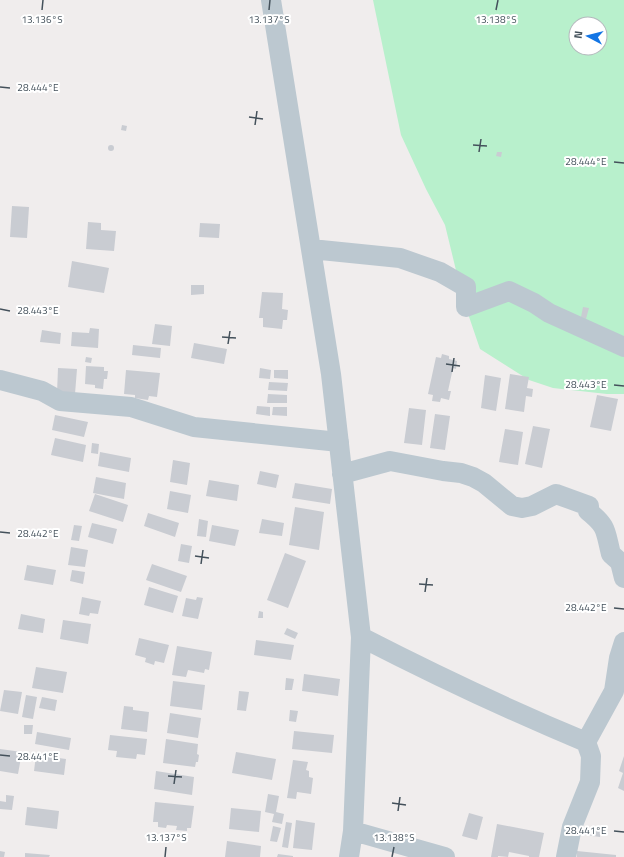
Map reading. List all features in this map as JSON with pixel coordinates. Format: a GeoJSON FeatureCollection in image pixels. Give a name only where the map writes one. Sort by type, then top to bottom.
{"type":"FeatureCollection","features":[{"type":"Feature","properties":{"kind":"street"},"geometry":{"type":"LineString","coordinates":[[271,0],[331,374],[361,637],[353,832],[349,857]]}},
{"type":"Feature","properties":{"kind":"street"},"geometry":{"type":"LineString","coordinates":[[311,249],[400,258],[440,272],[466,288],[466,307],[509,291],[534,303],[549,313],[624,347]]}},
{"type":"Feature","properties":{"kind":"street"},"geometry":{"type":"LineString","coordinates":[[0,380],[42,390],[60,401],[131,407],[194,427],[339,442]]}},
{"type":"Feature","properties":{"kind":"street"},"geometry":{"type":"LineString","coordinates":[[342,474],[390,460],[442,471],[461,473],[473,477],[484,483],[512,506],[522,508],[532,506],[556,494],[589,506],[588,511],[600,521],[607,532],[611,554],[620,562],[624,578]]}},
{"type":"Feature","properties":{"kind":"street"},"geometry":{"type":"LineString","coordinates":[[361,637],[426,671],[586,742],[591,756],[590,782],[572,827],[566,857]]}},
{"type":"Feature","properties":{"kind":"street"},"geometry":{"type":"LineString","coordinates":[[586,742],[614,691],[619,658],[624,642]]}},
{"type":"Feature","properties":{"kind":"street"},"geometry":{"type":"LineString","coordinates":[[353,832],[445,857]]}},
{"type":"Feature","properties":{"kind":"green space"},"geometry":{"type":"Polygon","coordinates":[[[373,0],[624,0],[624,394],[607,394],[553,388],[529,380],[480,349],[463,299],[445,225],[426,189],[401,135],[373,0]]]}},
{"type":"Feature","properties":{"kind":"building"},"geometry":{"type":"Polygon","coordinates":[[[122,125],[127,126],[126,131],[121,130],[122,125]]]}},
{"type":"Feature","properties":{"kind":"building"},"geometry":{"type":"Polygon","coordinates":[[[111,145],[114,148],[111,151],[108,148],[111,145]]]}},
{"type":"Feature","properties":{"kind":"building"},"geometry":{"type":"Polygon","coordinates":[[[497,152],[502,152],[501,157],[496,156],[497,152]]]}},
{"type":"Feature","properties":{"kind":"building"},"geometry":{"type":"Polygon","coordinates":[[[12,206],[29,207],[27,238],[10,237],[12,206]]]}},
{"type":"Feature","properties":{"kind":"building"},"geometry":{"type":"Polygon","coordinates":[[[88,222],[101,223],[101,230],[116,231],[114,251],[86,249],[88,222]]]}},
{"type":"Feature","properties":{"kind":"building"},"geometry":{"type":"Polygon","coordinates":[[[200,223],[220,224],[219,238],[199,237],[200,223]]]}},
{"type":"Feature","properties":{"kind":"building"},"geometry":{"type":"Polygon","coordinates":[[[72,261],[109,268],[104,293],[68,287],[72,261]]]}},
{"type":"Feature","properties":{"kind":"building"},"geometry":{"type":"Polygon","coordinates":[[[191,285],[204,285],[204,294],[191,295],[191,285]]]}},
{"type":"Feature","properties":{"kind":"building"},"geometry":{"type":"Polygon","coordinates":[[[262,292],[283,293],[282,309],[288,310],[287,320],[283,320],[282,329],[263,327],[263,318],[259,318],[262,292]]]}},
{"type":"Feature","properties":{"kind":"building"},"geometry":{"type":"Polygon","coordinates":[[[583,307],[589,308],[586,319],[581,317],[583,307]]]}},
{"type":"Feature","properties":{"kind":"building"},"geometry":{"type":"Polygon","coordinates":[[[155,324],[172,326],[170,346],[152,344],[155,324]]]}},
{"type":"Feature","properties":{"kind":"building"},"geometry":{"type":"Polygon","coordinates":[[[90,328],[99,329],[98,348],[71,346],[72,332],[89,333],[90,328]]]}},
{"type":"Feature","properties":{"kind":"building"},"geometry":{"type":"Polygon","coordinates":[[[42,330],[61,333],[60,344],[40,342],[42,330]]]}},
{"type":"Feature","properties":{"kind":"building"},"geometry":{"type":"Polygon","coordinates":[[[194,343],[227,349],[224,364],[191,358],[194,343]]]}},
{"type":"Feature","properties":{"kind":"building"},"geometry":{"type":"Polygon","coordinates":[[[133,345],[161,348],[160,358],[132,355],[133,345]]]}},
{"type":"Feature","properties":{"kind":"building"},"geometry":{"type":"Polygon","coordinates":[[[442,354],[449,356],[449,359],[457,361],[456,369],[453,368],[448,391],[451,391],[449,400],[441,398],[440,402],[432,401],[433,395],[428,394],[436,357],[441,358],[442,354]]]}},
{"type":"Feature","properties":{"kind":"building"},"geometry":{"type":"Polygon","coordinates":[[[86,357],[92,358],[91,363],[85,362],[86,357]]]}},
{"type":"Feature","properties":{"kind":"building"},"geometry":{"type":"Polygon","coordinates":[[[86,366],[104,367],[104,371],[108,371],[107,379],[104,379],[103,389],[95,388],[95,385],[85,384],[86,366]]]}},
{"type":"Feature","properties":{"kind":"building"},"geometry":{"type":"Polygon","coordinates":[[[58,368],[77,369],[75,394],[57,393],[58,368]]]}},
{"type":"Feature","properties":{"kind":"building"},"geometry":{"type":"Polygon","coordinates":[[[260,368],[271,370],[270,379],[259,378],[260,368]]]}},
{"type":"Feature","properties":{"kind":"building"},"geometry":{"type":"Polygon","coordinates":[[[126,370],[160,373],[157,397],[149,396],[148,400],[135,398],[135,395],[124,394],[126,370]]]}},
{"type":"Feature","properties":{"kind":"building"},"geometry":{"type":"Polygon","coordinates":[[[274,370],[288,370],[288,379],[274,378],[274,370]]]}},
{"type":"Feature","properties":{"kind":"building"},"geometry":{"type":"Polygon","coordinates":[[[510,374],[529,377],[527,388],[533,389],[532,397],[526,396],[524,412],[505,409],[510,374]]]}},
{"type":"Feature","properties":{"kind":"building"},"geometry":{"type":"Polygon","coordinates":[[[485,375],[501,378],[496,411],[481,408],[485,375]]]}},
{"type":"Feature","properties":{"kind":"building"},"geometry":{"type":"Polygon","coordinates":[[[269,382],[288,383],[287,391],[268,390],[269,382]]]}},
{"type":"Feature","properties":{"kind":"building"},"geometry":{"type":"Polygon","coordinates":[[[268,394],[287,395],[287,403],[267,403],[268,394]]]}},
{"type":"Feature","properties":{"kind":"building"},"geometry":{"type":"Polygon","coordinates":[[[597,395],[618,399],[611,431],[590,427],[597,395]]]}},
{"type":"Feature","properties":{"kind":"building"},"geometry":{"type":"Polygon","coordinates":[[[257,406],[270,407],[270,416],[256,414],[257,406]]]}},
{"type":"Feature","properties":{"kind":"building"},"geometry":{"type":"Polygon","coordinates":[[[273,407],[287,407],[287,416],[272,415],[273,407]]]}},
{"type":"Feature","properties":{"kind":"building"},"geometry":{"type":"Polygon","coordinates":[[[409,408],[426,410],[422,445],[404,443],[409,408]]]}},
{"type":"Feature","properties":{"kind":"building"},"geometry":{"type":"Polygon","coordinates":[[[435,414],[450,416],[445,450],[430,448],[435,414]]]}},
{"type":"Feature","properties":{"kind":"building"},"geometry":{"type":"Polygon","coordinates":[[[55,415],[88,422],[84,437],[52,430],[55,415]]]}},
{"type":"Feature","properties":{"kind":"building"},"geometry":{"type":"Polygon","coordinates":[[[533,426],[550,429],[542,468],[525,464],[533,426]]]}},
{"type":"Feature","properties":{"kind":"building"},"geometry":{"type":"Polygon","coordinates":[[[505,429],[523,432],[518,465],[499,462],[505,429]]]}},
{"type":"Feature","properties":{"kind":"building"},"geometry":{"type":"Polygon","coordinates":[[[55,438],[86,445],[83,462],[51,455],[55,438]]]}},
{"type":"Feature","properties":{"kind":"building"},"geometry":{"type":"Polygon","coordinates":[[[92,443],[99,444],[98,454],[91,453],[92,443]]]}},
{"type":"Feature","properties":{"kind":"building"},"geometry":{"type":"Polygon","coordinates":[[[100,452],[131,458],[129,472],[98,466],[100,452]]]}},
{"type":"Feature","properties":{"kind":"building"},"geometry":{"type":"Polygon","coordinates":[[[173,460],[190,463],[187,485],[170,482],[173,460]]]}},
{"type":"Feature","properties":{"kind":"building"},"geometry":{"type":"Polygon","coordinates":[[[260,471],[279,475],[276,488],[257,484],[260,471]]]}},
{"type":"Feature","properties":{"kind":"building"},"geometry":{"type":"Polygon","coordinates":[[[96,477],[126,483],[124,499],[93,493],[96,477]]]}},
{"type":"Feature","properties":{"kind":"building"},"geometry":{"type":"Polygon","coordinates":[[[209,480],[239,485],[237,501],[206,496],[209,480]]]}},
{"type":"Feature","properties":{"kind":"building"},"geometry":{"type":"Polygon","coordinates":[[[295,483],[332,489],[330,504],[292,498],[295,483]]]}},
{"type":"Feature","properties":{"kind":"building"},"geometry":{"type":"Polygon","coordinates":[[[170,491],[191,495],[188,513],[167,509],[170,491]]]}},
{"type":"Feature","properties":{"kind":"building"},"geometry":{"type":"Polygon","coordinates":[[[95,494],[128,505],[123,522],[89,511],[95,494]]]}},
{"type":"Feature","properties":{"kind":"building"},"geometry":{"type":"Polygon","coordinates":[[[295,507],[324,512],[319,550],[289,545],[295,507]]]}},
{"type":"Feature","properties":{"kind":"building"},"geometry":{"type":"Polygon","coordinates":[[[148,513],[179,523],[175,537],[144,526],[148,513]]]}},
{"type":"Feature","properties":{"kind":"building"},"geometry":{"type":"Polygon","coordinates":[[[199,519],[208,521],[206,537],[197,536],[199,519]]]}},
{"type":"Feature","properties":{"kind":"building"},"geometry":{"type":"Polygon","coordinates":[[[262,519],[284,523],[282,536],[259,533],[262,519]]]}},
{"type":"Feature","properties":{"kind":"building"},"geometry":{"type":"Polygon","coordinates":[[[92,523],[117,529],[113,544],[88,537],[92,523]]]}},
{"type":"Feature","properties":{"kind":"building"},"geometry":{"type":"Polygon","coordinates":[[[74,525],[82,526],[79,541],[71,540],[74,525]]]}},
{"type":"Feature","properties":{"kind":"building"},"geometry":{"type":"Polygon","coordinates":[[[212,525],[239,530],[235,546],[209,541],[212,525]]]}},
{"type":"Feature","properties":{"kind":"building"},"geometry":{"type":"Polygon","coordinates":[[[181,544],[192,546],[189,563],[178,561],[181,544]]]}},
{"type":"Feature","properties":{"kind":"building"},"geometry":{"type":"Polygon","coordinates":[[[71,547],[88,550],[85,567],[68,565],[71,547]]]}},
{"type":"Feature","properties":{"kind":"building"},"geometry":{"type":"Polygon","coordinates":[[[285,553],[306,561],[288,608],[267,600],[285,553]]]}},
{"type":"Feature","properties":{"kind":"building"},"geometry":{"type":"Polygon","coordinates":[[[152,564],[187,576],[181,592],[146,580],[152,564]]]}},
{"type":"Feature","properties":{"kind":"building"},"geometry":{"type":"Polygon","coordinates":[[[27,565],[56,570],[53,585],[24,580],[27,565]]]}},
{"type":"Feature","properties":{"kind":"building"},"geometry":{"type":"Polygon","coordinates":[[[72,570],[85,572],[83,584],[70,581],[72,570]]]}},
{"type":"Feature","properties":{"kind":"building"},"geometry":{"type":"Polygon","coordinates":[[[149,587],[178,596],[173,613],[144,605],[149,587]]]}},
{"type":"Feature","properties":{"kind":"building"},"geometry":{"type":"Polygon","coordinates":[[[82,597],[101,601],[98,614],[90,613],[89,616],[79,614],[82,597]]]}},
{"type":"Feature","properties":{"kind":"building"},"geometry":{"type":"Polygon","coordinates":[[[197,597],[203,598],[198,619],[182,616],[186,598],[196,600],[197,597]]]}},
{"type":"Feature","properties":{"kind":"building"},"geometry":{"type":"Polygon","coordinates":[[[259,611],[263,612],[263,618],[258,618],[259,611]]]}},
{"type":"Feature","properties":{"kind":"building"},"geometry":{"type":"Polygon","coordinates":[[[21,614],[45,619],[43,633],[18,629],[21,614]]]}},
{"type":"Feature","properties":{"kind":"building"},"geometry":{"type":"Polygon","coordinates":[[[63,620],[91,624],[88,644],[60,639],[63,620]]]}},
{"type":"Feature","properties":{"kind":"building"},"geometry":{"type":"Polygon","coordinates":[[[287,628],[298,633],[295,639],[284,634],[287,628]]]}},
{"type":"Feature","properties":{"kind":"building"},"geometry":{"type":"Polygon","coordinates":[[[139,638],[169,645],[164,663],[155,661],[154,665],[145,662],[146,658],[135,655],[139,638]]]}},
{"type":"Feature","properties":{"kind":"building"},"geometry":{"type":"Polygon","coordinates":[[[256,640],[294,645],[291,660],[254,655],[256,640]]]}},
{"type":"Feature","properties":{"kind":"building"},"geometry":{"type":"Polygon","coordinates":[[[177,646],[212,652],[209,670],[205,669],[204,673],[188,670],[186,677],[172,675],[177,646]]]}},
{"type":"Feature","properties":{"kind":"building"},"geometry":{"type":"Polygon","coordinates":[[[36,667],[67,672],[63,693],[32,688],[36,667]]]}},
{"type":"Feature","properties":{"kind":"building"},"geometry":{"type":"Polygon","coordinates":[[[304,674],[340,679],[338,696],[302,691],[304,674]]]}},
{"type":"Feature","properties":{"kind":"building"},"geometry":{"type":"Polygon","coordinates":[[[286,678],[294,679],[292,690],[285,690],[286,678]]]}},
{"type":"Feature","properties":{"kind":"building"},"geometry":{"type":"Polygon","coordinates":[[[173,681],[205,685],[202,710],[170,706],[173,681]]]}},
{"type":"Feature","properties":{"kind":"building"},"geometry":{"type":"Polygon","coordinates":[[[4,690],[22,692],[18,714],[0,711],[4,690]]]}},
{"type":"Feature","properties":{"kind":"building"},"geometry":{"type":"Polygon","coordinates":[[[239,691],[249,692],[246,711],[237,710],[239,691]]]}},
{"type":"Feature","properties":{"kind":"building"},"geometry":{"type":"Polygon","coordinates":[[[26,695],[37,697],[33,719],[22,717],[26,695]]]}},
{"type":"Feature","properties":{"kind":"building"},"geometry":{"type":"Polygon","coordinates":[[[42,697],[57,700],[55,711],[39,708],[42,697]]]}},
{"type":"Feature","properties":{"kind":"building"},"geometry":{"type":"Polygon","coordinates":[[[124,706],[133,707],[133,710],[149,712],[147,732],[121,729],[124,706]]]}},
{"type":"Feature","properties":{"kind":"building"},"geometry":{"type":"Polygon","coordinates":[[[290,710],[298,711],[296,722],[289,721],[290,710]]]}},
{"type":"Feature","properties":{"kind":"building"},"geometry":{"type":"Polygon","coordinates":[[[170,713],[201,718],[198,738],[167,733],[170,713]]]}},
{"type":"Feature","properties":{"kind":"building"},"geometry":{"type":"Polygon","coordinates":[[[24,725],[33,725],[32,734],[24,734],[24,725]]]}},
{"type":"Feature","properties":{"kind":"building"},"geometry":{"type":"Polygon","coordinates":[[[294,731],[334,735],[332,753],[292,749],[294,731]]]}},
{"type":"Feature","properties":{"kind":"building"},"geometry":{"type":"Polygon","coordinates":[[[37,732],[71,738],[69,750],[35,744],[37,732]]]}},
{"type":"Feature","properties":{"kind":"building"},"geometry":{"type":"Polygon","coordinates":[[[110,735],[147,739],[145,755],[137,754],[136,759],[116,757],[117,751],[108,750],[110,735]]]}},
{"type":"Feature","properties":{"kind":"building"},"geometry":{"type":"Polygon","coordinates":[[[166,739],[198,744],[197,754],[199,755],[198,762],[196,762],[195,767],[163,763],[166,739]]]}},
{"type":"Feature","properties":{"kind":"building"},"geometry":{"type":"Polygon","coordinates":[[[0,749],[22,752],[18,774],[0,771],[0,749]]]}},
{"type":"Feature","properties":{"kind":"building"},"geometry":{"type":"Polygon","coordinates":[[[236,752],[276,759],[272,780],[232,773],[236,752]]]}},
{"type":"Feature","properties":{"kind":"building"},"geometry":{"type":"Polygon","coordinates":[[[36,755],[66,759],[64,775],[34,771],[36,755]]]}},
{"type":"Feature","properties":{"kind":"building"},"geometry":{"type":"Polygon","coordinates":[[[624,756],[624,791],[618,788],[623,773],[619,771],[624,756]]]}},
{"type":"Feature","properties":{"kind":"building"},"geometry":{"type":"Polygon","coordinates":[[[293,760],[308,762],[306,770],[309,771],[309,777],[313,778],[311,794],[297,792],[296,799],[287,798],[293,760]]]}},
{"type":"Feature","properties":{"kind":"building"},"geometry":{"type":"Polygon","coordinates":[[[156,771],[194,777],[192,795],[154,789],[156,771]]]}},
{"type":"Feature","properties":{"kind":"building"},"geometry":{"type":"Polygon","coordinates":[[[268,794],[279,796],[276,812],[284,814],[282,824],[272,822],[274,814],[265,812],[268,794]]]}},
{"type":"Feature","properties":{"kind":"building"},"geometry":{"type":"Polygon","coordinates":[[[6,795],[14,796],[12,810],[0,809],[0,801],[6,802],[6,795]]]}},
{"type":"Feature","properties":{"kind":"building"},"geometry":{"type":"Polygon","coordinates":[[[155,802],[194,806],[191,828],[187,828],[187,831],[176,830],[177,826],[167,825],[166,828],[158,827],[158,822],[153,822],[155,802]]]}},
{"type":"Feature","properties":{"kind":"building"},"geometry":{"type":"Polygon","coordinates":[[[27,807],[59,811],[57,829],[25,825],[27,807]]]}},
{"type":"Feature","properties":{"kind":"building"},"geometry":{"type":"Polygon","coordinates":[[[231,808],[261,811],[259,832],[229,829],[231,808]]]}},
{"type":"Feature","properties":{"kind":"building"},"geometry":{"type":"Polygon","coordinates":[[[469,813],[483,817],[477,840],[462,836],[469,813]]]}},
{"type":"Feature","properties":{"kind":"building"},"geometry":{"type":"Polygon","coordinates":[[[296,820],[315,823],[312,850],[293,848],[296,820]]]}},
{"type":"Feature","properties":{"kind":"building"},"geometry":{"type":"Polygon","coordinates":[[[286,822],[292,823],[288,848],[282,847],[286,822]]]}},
{"type":"Feature","properties":{"kind":"building"},"geometry":{"type":"Polygon","coordinates":[[[497,824],[544,833],[539,857],[529,857],[509,852],[508,857],[491,857],[497,824]]]}},
{"type":"Feature","properties":{"kind":"building"},"geometry":{"type":"Polygon","coordinates":[[[273,826],[281,828],[277,842],[270,841],[273,826]]]}},
{"type":"Feature","properties":{"kind":"building"},"geometry":{"type":"Polygon","coordinates":[[[579,828],[601,831],[600,837],[578,834],[579,828]]]}},
{"type":"Feature","properties":{"kind":"building"},"geometry":{"type":"Polygon","coordinates":[[[227,841],[261,846],[260,857],[225,857],[227,841]]]}},
{"type":"Feature","properties":{"kind":"building"},"geometry":{"type":"Polygon","coordinates":[[[0,851],[5,852],[4,857],[0,857],[0,851]]]}},
{"type":"Feature","properties":{"kind":"building"},"geometry":{"type":"Polygon","coordinates":[[[577,851],[616,855],[616,857],[577,857],[577,851]]]}},
{"type":"Feature","properties":{"kind":"building"},"geometry":{"type":"Polygon","coordinates":[[[25,853],[50,855],[49,857],[25,857],[25,853]]]}},
{"type":"Feature","properties":{"kind":"building"},"geometry":{"type":"Polygon","coordinates":[[[278,854],[293,856],[293,857],[277,857],[278,854]]]}}]}
